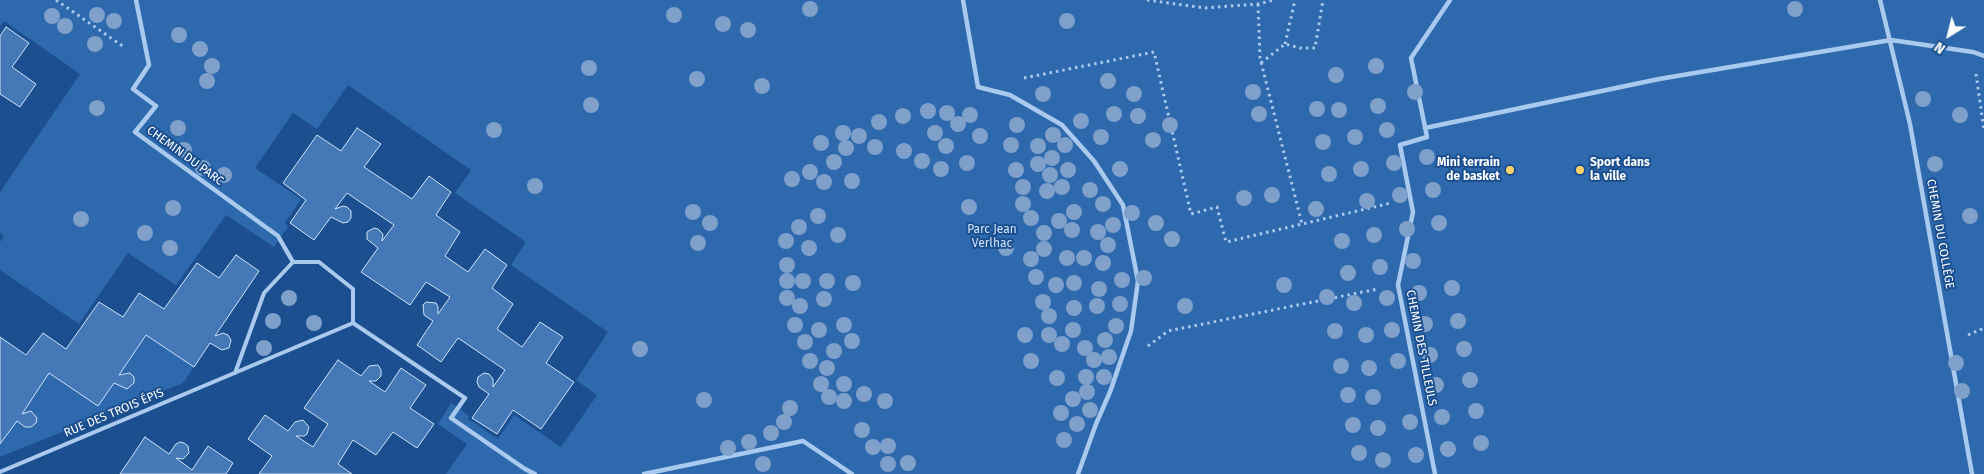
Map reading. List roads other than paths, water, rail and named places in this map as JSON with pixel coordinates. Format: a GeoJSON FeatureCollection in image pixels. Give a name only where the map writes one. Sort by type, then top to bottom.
{"type":"FeatureCollection","features":[{"type":"Feature","properties":{"kind":"street","name":"CHEMIN DU PARC"},"geometry":{"type":"LineString","coordinates":[[136,0],[149,65],[133,89],[156,106],[135,132],[278,236],[293,262]]}},
{"type":"Feature","properties":{"kind":"street"},"geometry":{"type":"LineString","coordinates":[[963,0],[978,87],[1010,95],[1062,125],[1094,161],[1123,205],[1138,281],[1131,330],[1110,392],[1078,474]]}},
{"type":"Feature","properties":{"kind":"street"},"geometry":{"type":"LineString","coordinates":[[1450,0],[1411,58],[1425,128],[1659,79],[1891,40],[1973,52],[1984,56]]}},
{"type":"Feature","properties":{"kind":"street","name":"CHEMIN DU COLLÈGE"},"geometry":{"type":"LineString","coordinates":[[1880,0],[1910,124],[1972,474]]}},
{"type":"Feature","properties":{"kind":"street","name":"CHEMIN DES TILLEULS"},"geometry":{"type":"LineString","coordinates":[[1425,128],[1427,137],[1400,145],[1414,212],[1398,285],[1435,474]]}},
{"type":"Feature","properties":{"kind":"street"},"geometry":{"type":"LineString","coordinates":[[464,398],[451,418],[535,474]]}},
{"type":"Feature","properties":{"kind":"street"},"geometry":{"type":"LineString","coordinates":[[644,474],[803,442],[852,474]]}},
{"type":"Feature","properties":{"kind":"lane"},"geometry":{"type":"LineString","coordinates":[[235,373],[264,293],[293,262],[319,262],[353,289],[353,323],[464,398]]}},
{"type":"Feature","properties":{"kind":"lane","name":"RUE DES TROIS ÉPIS"},"geometry":{"type":"LineString","coordinates":[[0,472],[353,323]]}},
{"type":"Feature","properties":{"kind":"place","name":"Mini terrain de basket"},"geometry":{"type":"Point","coordinates":[1510,170]}},
{"type":"Feature","properties":{"kind":"place","name":"Sport dans la ville"},"geometry":{"type":"Point","coordinates":[1580,170]}},
{"type":"Feature","properties":{"kind":"park label","name":"Parc Jean Verlhac"},"geometry":{"type":"Point","coordinates":[992,237]}}]}
